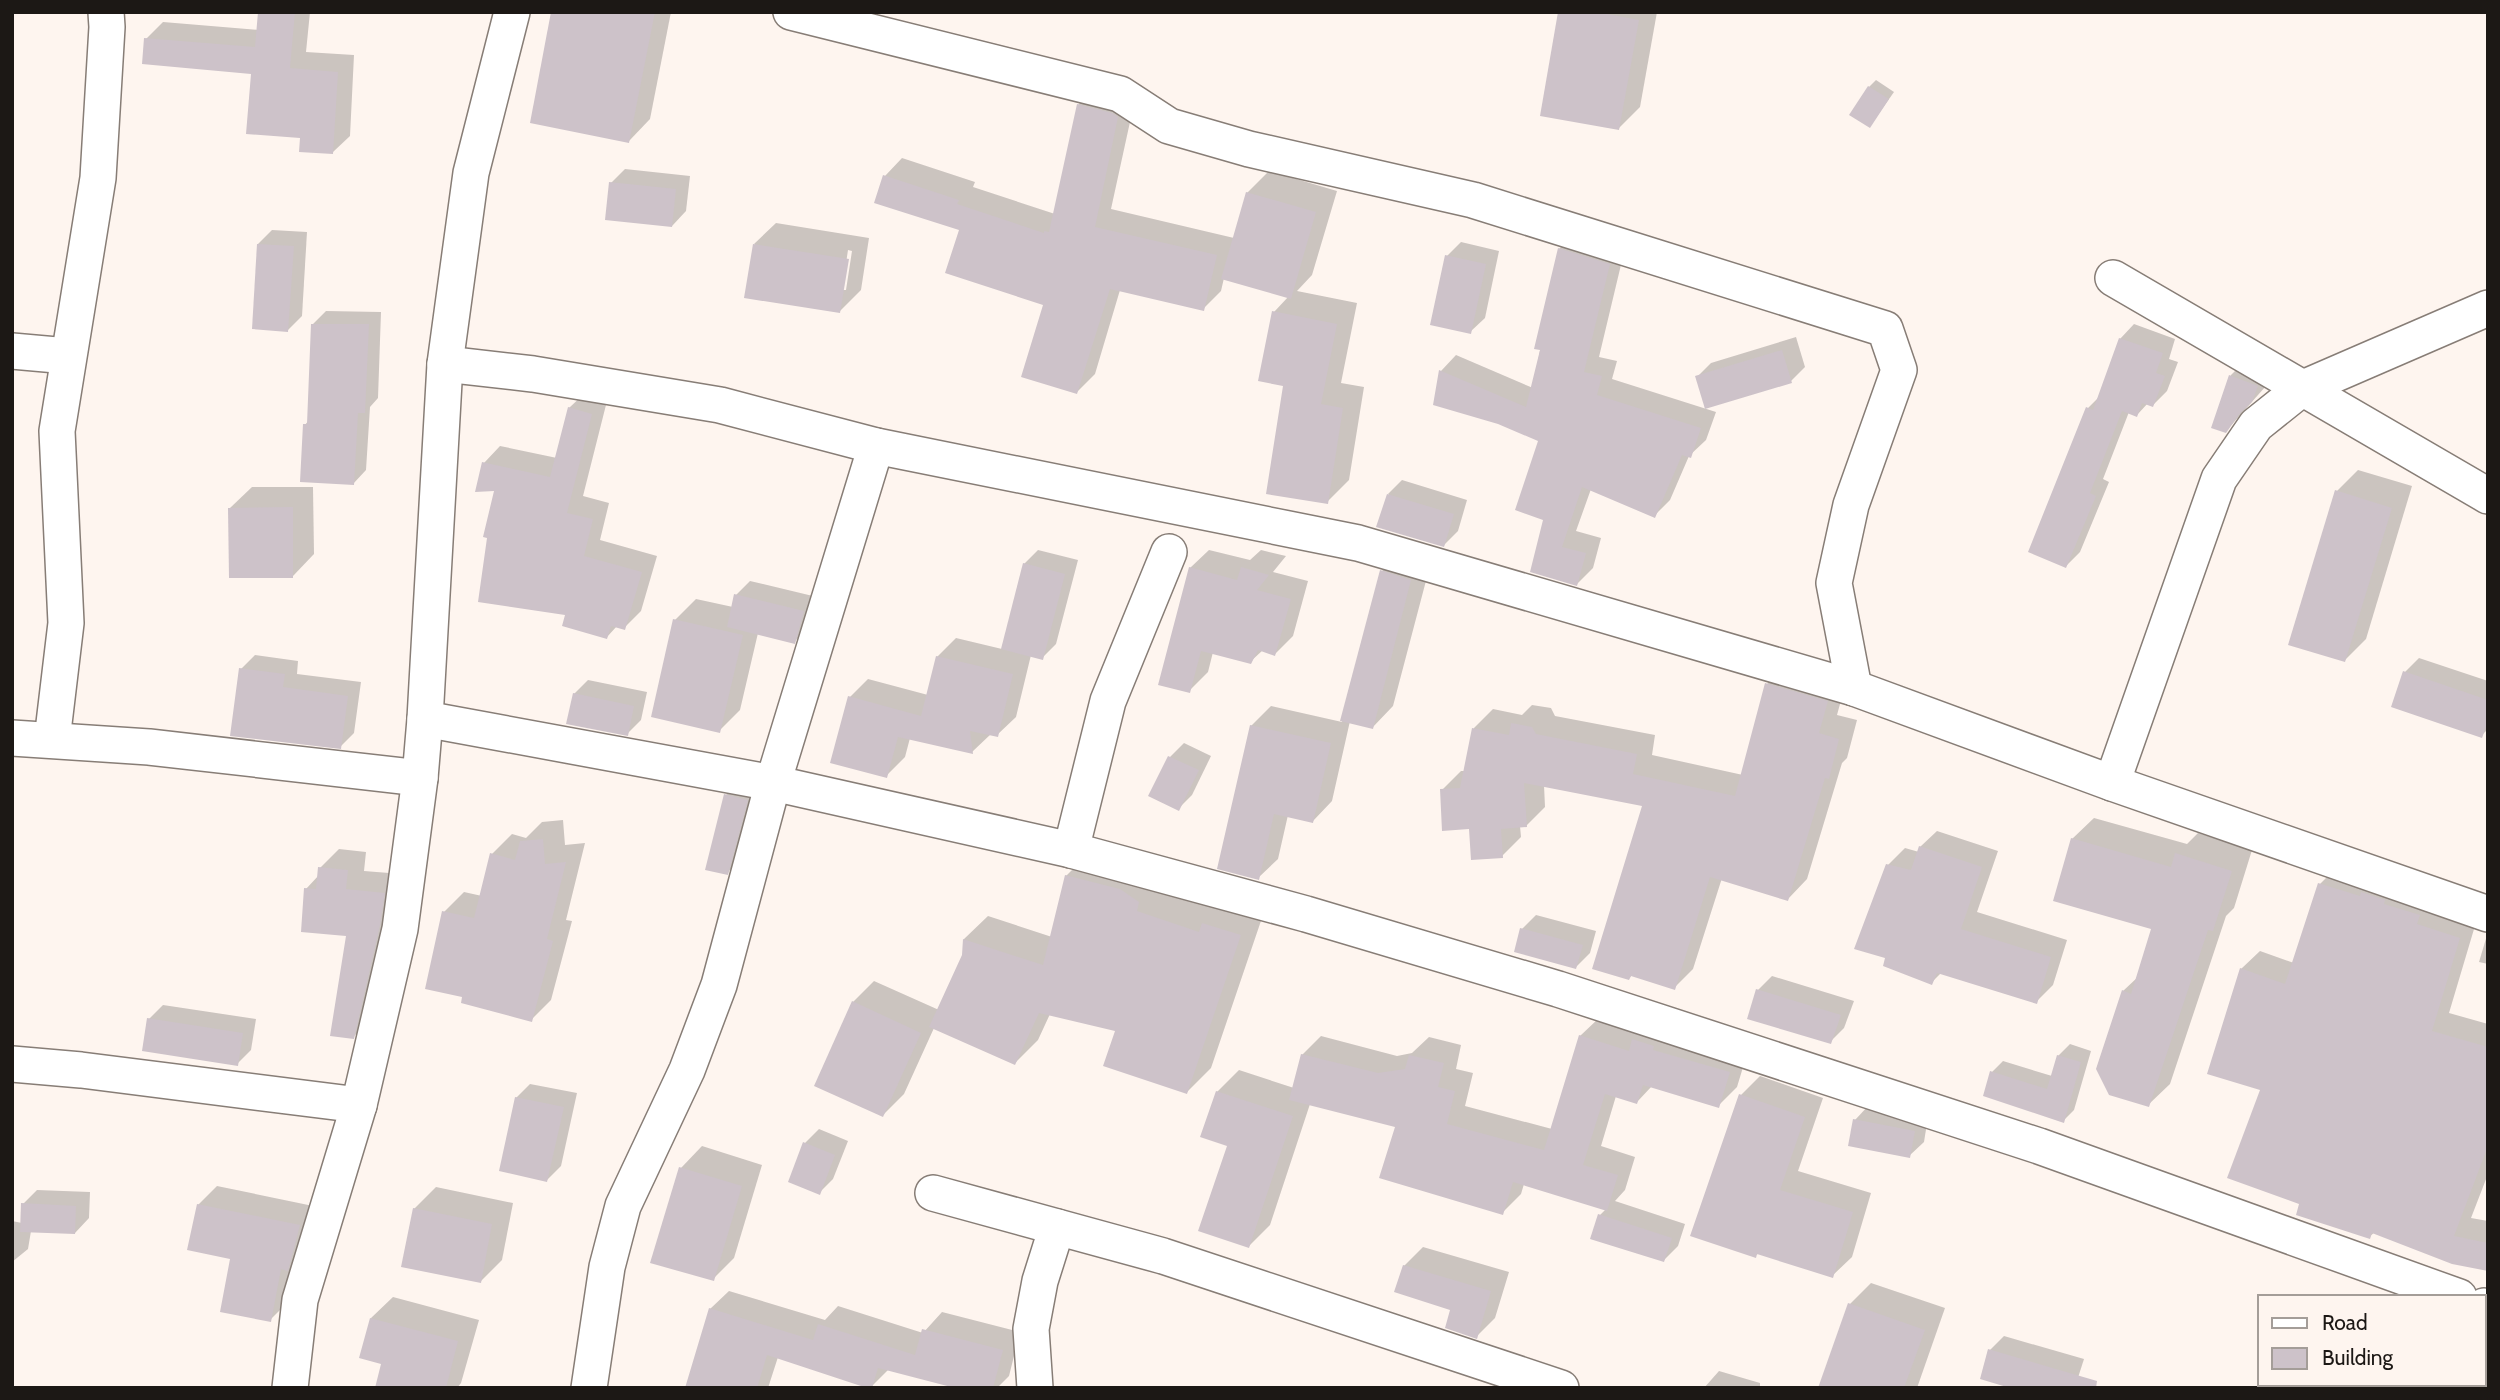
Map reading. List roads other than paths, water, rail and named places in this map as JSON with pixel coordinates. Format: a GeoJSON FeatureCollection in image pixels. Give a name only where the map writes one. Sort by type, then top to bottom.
{"type":"FeatureCollection","features":[{"type":"Feature","properties":{"kind":"street"},"geometry":{"type":"LineString","coordinates":[[52,740],[66,623],[57,431],[98,178],[106,12]]}},
{"type":"Feature","properties":{"kind":"street"},"geometry":{"type":"LineString","coordinates":[[290,1388],[300,1300],[359,1105],[400,929],[425,719],[445,364],[471,173],[512,12]]}},
{"type":"Feature","properties":{"kind":"street"},"geometry":{"type":"LineString","coordinates":[[791,12],[885,23],[1120,93],[1169,126],[1249,149],[1473,200],[1885,329],[1899,370],[1852,505],[1834,583],[1854,688]]}},
{"type":"Feature","properties":{"kind":"street"},"geometry":{"type":"LineString","coordinates":[[2113,278],[2488,496]]}},
{"type":"Feature","properties":{"kind":"street"},"geometry":{"type":"LineString","coordinates":[[2112,783],[2219,479],[2256,425],[2301,389],[2488,308]]}},
{"type":"Feature","properties":{"kind":"street"},"geometry":{"type":"LineString","coordinates":[[12,351],[68,356]]}},
{"type":"Feature","properties":{"kind":"street"},"geometry":{"type":"LineString","coordinates":[[445,364],[533,374],[720,405],[876,446],[1358,543],[1854,688],[2112,783],[2488,914]]}},
{"type":"Feature","properties":{"kind":"street"},"geometry":{"type":"LineString","coordinates":[[589,1388],[607,1267],[622,1206],[687,1070],[719,985],[773,783],[876,446]]}},
{"type":"Feature","properties":{"kind":"street"},"geometry":{"type":"LineString","coordinates":[[1071,850],[1108,701],[1169,552]]}},
{"type":"Feature","properties":{"kind":"street"},"geometry":{"type":"LineString","coordinates":[[425,719],[773,783],[1071,850],[1306,914],[1584,998],[2039,1146],[2453,1295]]}},
{"type":"Feature","properties":{"kind":"street"},"geometry":{"type":"LineString","coordinates":[[12,738],[149,747],[420,778]]}},
{"type":"Feature","properties":{"kind":"street"},"geometry":{"type":"LineString","coordinates":[[12,1064],[81,1070],[359,1105]]}},
{"type":"Feature","properties":{"kind":"street"},"geometry":{"type":"LineString","coordinates":[[933,1193],[1176,1261],[1561,1388]]}},
{"type":"Feature","properties":{"kind":"street"},"geometry":{"type":"LineString","coordinates":[[1035,1388],[1031,1329],[1040,1281],[1057,1227]]}}]}
